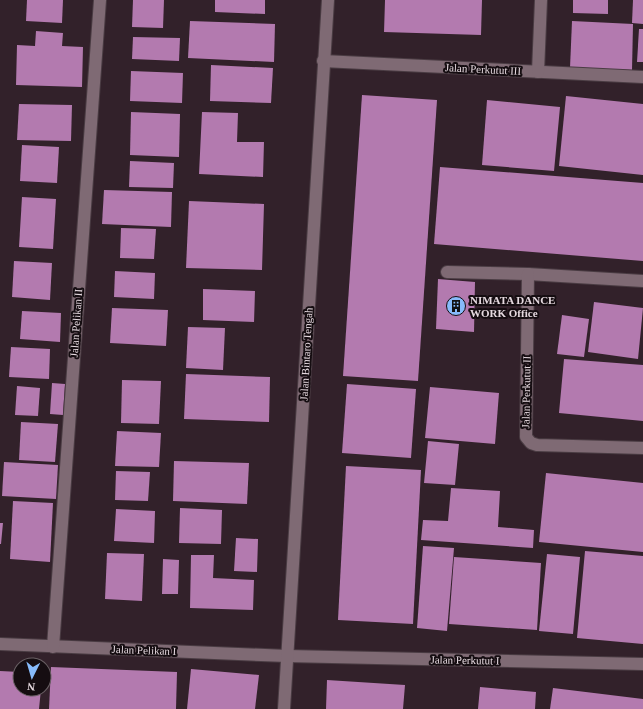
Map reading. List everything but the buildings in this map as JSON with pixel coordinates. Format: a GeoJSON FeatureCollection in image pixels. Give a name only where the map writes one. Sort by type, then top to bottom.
{"type":"FeatureCollection","features":[{"type":"Feature","properties":{"kind":"street","name":"Jalan Pelikan II"},"geometry":{"type":"LineString","coordinates":[[53,646],[100,0]]}},
{"type":"Feature","properties":{"kind":"street","name":"Jalan Bintaro Tengah"},"geometry":{"type":"LineString","coordinates":[[284,709],[328,0]]}},
{"type":"Feature","properties":{"kind":"street"},"geometry":{"type":"LineString","coordinates":[[538,72],[541,0]]}},
{"type":"Feature","properties":{"kind":"street","name":"Jalan Perkutut III"},"geometry":{"type":"LineString","coordinates":[[324,61],[643,77]]}},
{"type":"Feature","properties":{"kind":"street"},"geometry":{"type":"LineString","coordinates":[[447,272],[528,274],[643,281]]}},
{"type":"Feature","properties":{"kind":"street","name":"Jalan Perkutut II"},"geometry":{"type":"LineString","coordinates":[[528,274],[526,436],[531,443],[537,446],[643,448]]}},
{"type":"Feature","properties":{"kind":"street","name":"Jalan Pelikan I"},"geometry":{"type":"LineString","coordinates":[[0,644],[287,656]]}},
{"type":"Feature","properties":{"kind":"street","name":"Jalan Perkutut I"},"geometry":{"type":"LineString","coordinates":[[287,656],[643,664]]}},
{"type":"Feature","properties":{"kind":"place","name":"NIMATA DANCE WORK Office"},"geometry":{"type":"Point","coordinates":[456,306]}}]}
